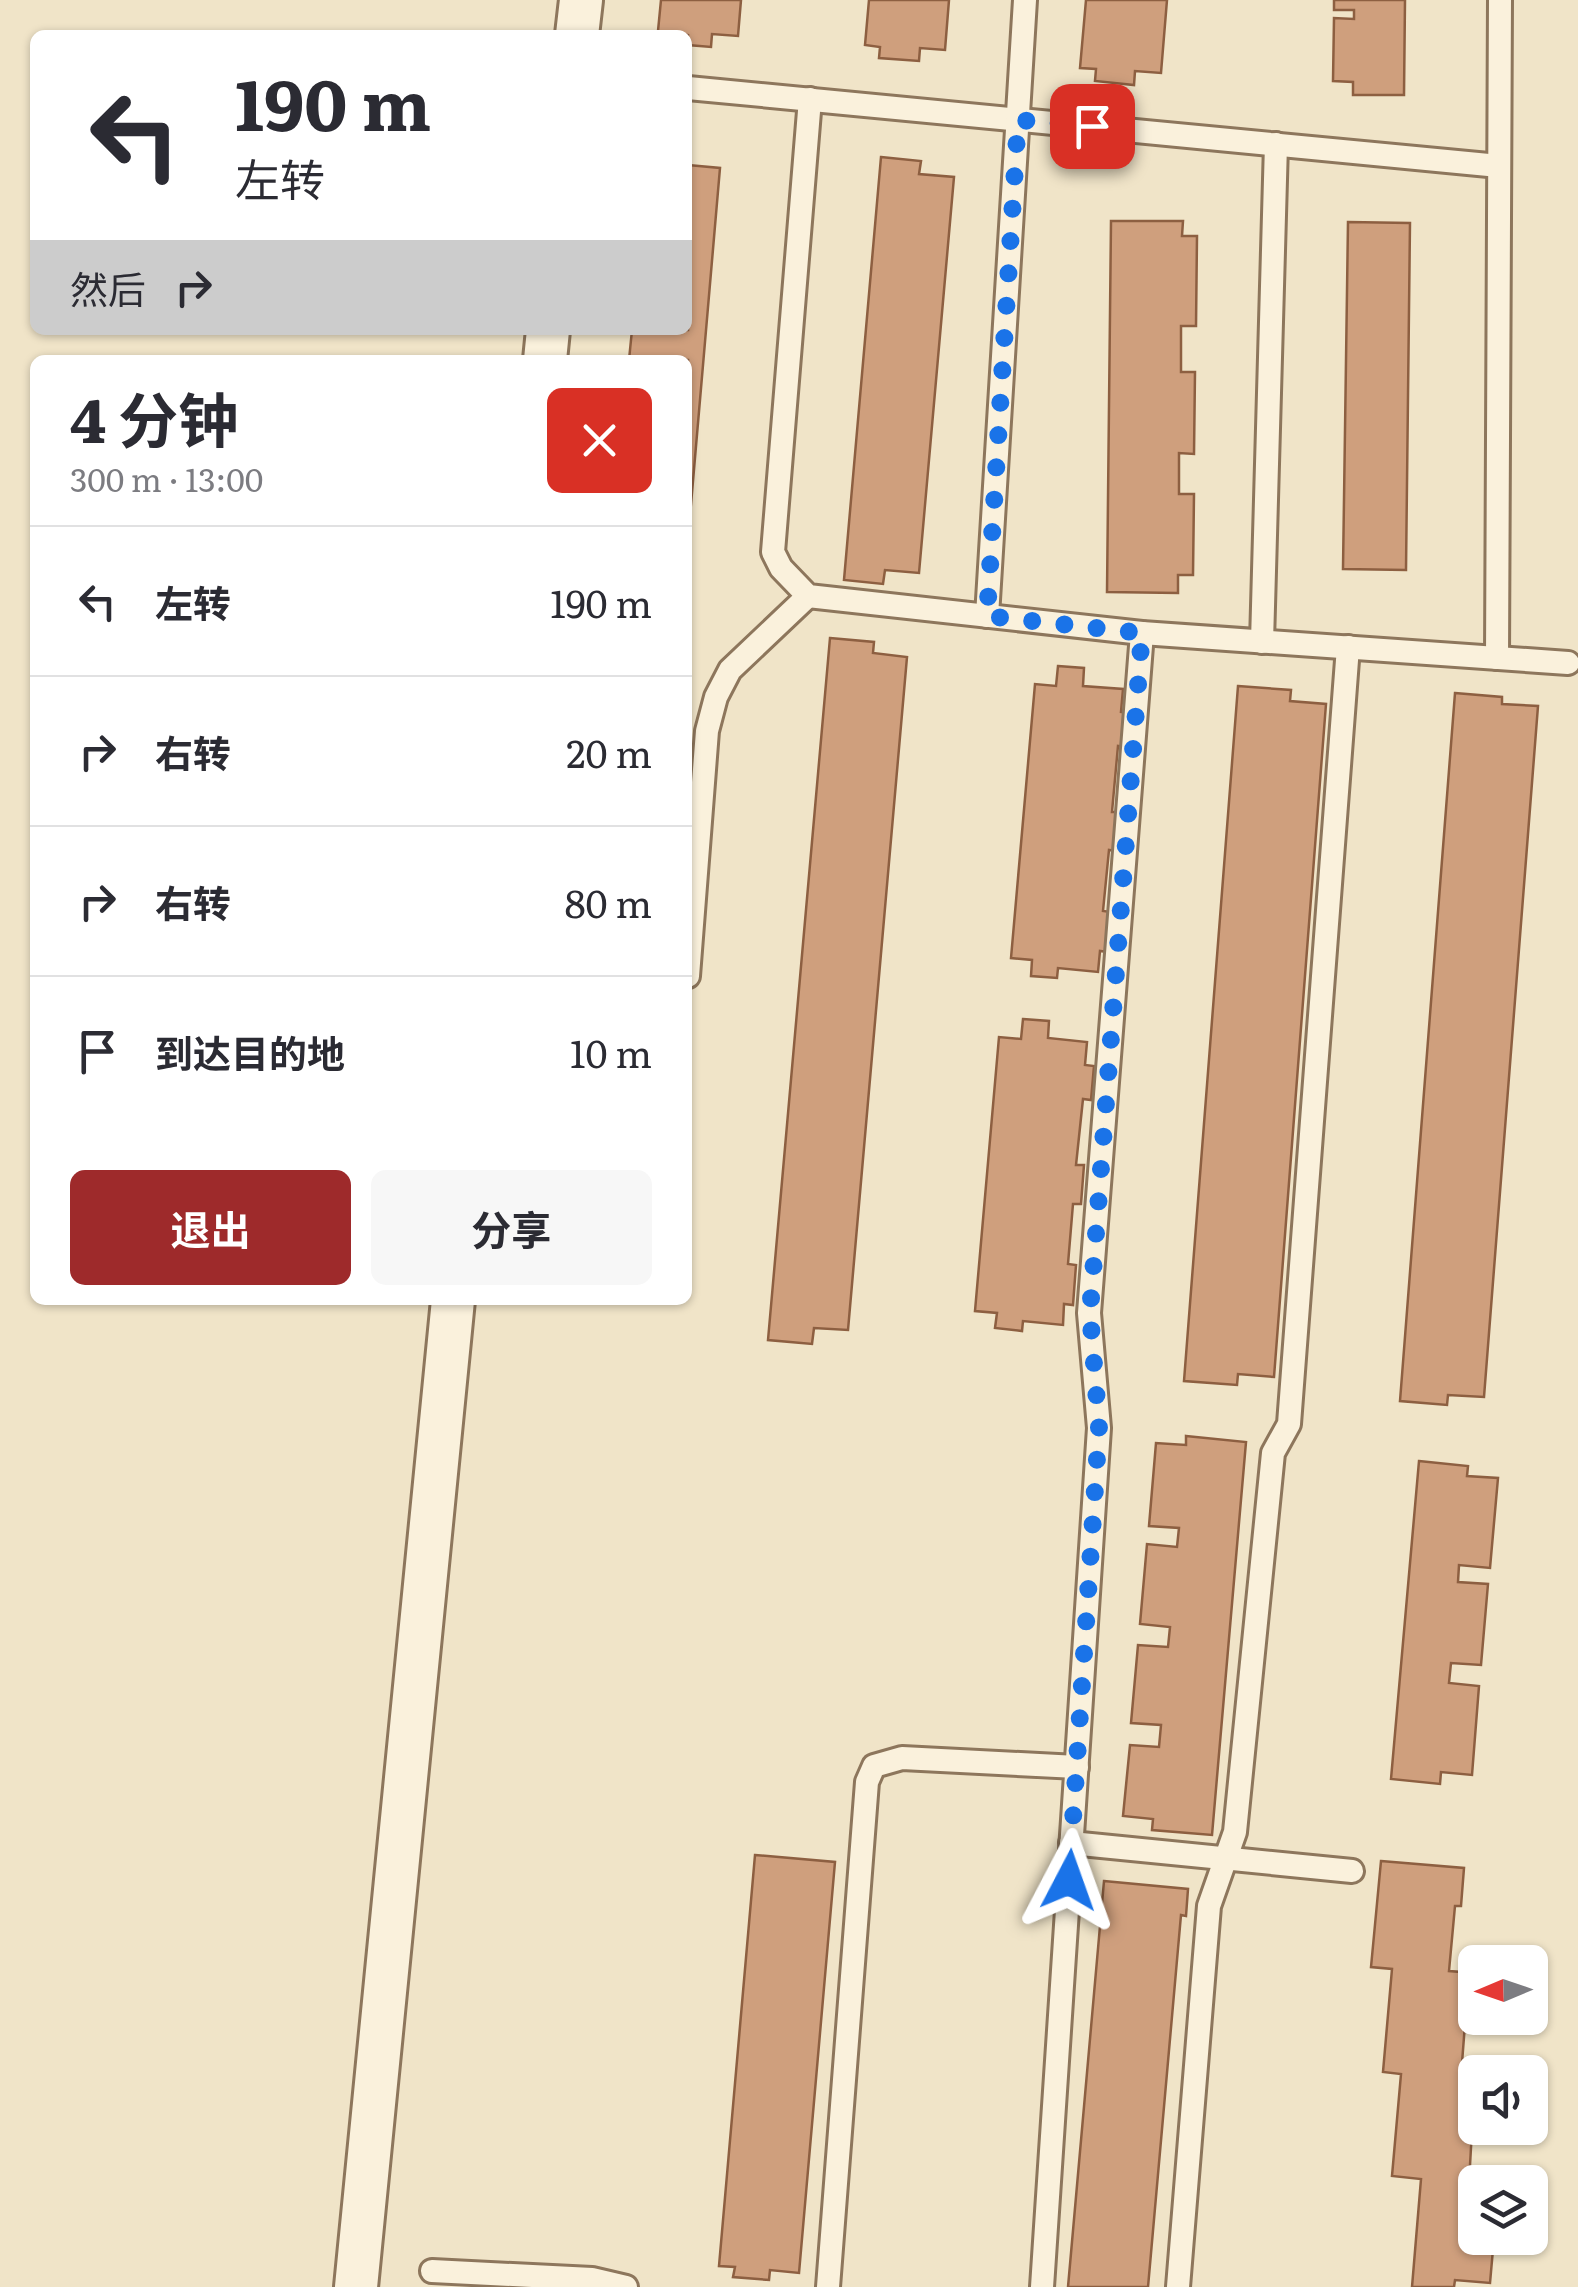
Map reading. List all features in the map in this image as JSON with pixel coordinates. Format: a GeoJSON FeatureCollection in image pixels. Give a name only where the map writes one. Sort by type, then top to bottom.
{"type":"FeatureCollection","features":[{"type":"Feature","properties":{"kind":"street"},"geometry":{"type":"LineString","coordinates":[[578,30],[581,0]]}},
{"type":"Feature","properties":{"kind":"street"},"geometry":{"type":"LineString","coordinates":[[356,2287],[453,1305]]}},
{"type":"Feature","properties":{"kind":"lane"},"geometry":{"type":"LineString","coordinates":[[987,616],[1025,0]]}},
{"type":"Feature","properties":{"kind":"lane"},"geometry":{"type":"LineString","coordinates":[[1496,658],[1500,0]]}},
{"type":"Feature","properties":{"kind":"lane"},"geometry":{"type":"LineString","coordinates":[[692,88],[1500,166]]}},
{"type":"Feature","properties":{"kind":"lane"},"geometry":{"type":"LineString","coordinates":[[810,100],[773,552],[781,568],[808,596],[1142,633],[1568,663]]}},
{"type":"Feature","properties":{"kind":"lane"},"geometry":{"type":"LineString","coordinates":[[1262,642],[1276,144]]}},
{"type":"Feature","properties":{"kind":"lane"},"geometry":{"type":"LineString","coordinates":[[692,927],[708,731],[716,697],[730,670],[808,596]]}},
{"type":"Feature","properties":{"kind":"lane"},"geometry":{"type":"LineString","coordinates":[[1042,2287],[1099,1428],[1090,1312],[1142,633]]}},
{"type":"Feature","properties":{"kind":"lane"},"geometry":{"type":"LineString","coordinates":[[1178,2287],[1209,1906],[1235,1832],[1273,1453],[1288,1424],[1348,648]]}},
{"type":"Feature","properties":{"kind":"lane"},"geometry":{"type":"LineString","coordinates":[[828,2287],[867,1782],[874,1766],[902,1758],[1077,1767]]}},
{"type":"Feature","properties":{"kind":"lane"},"geometry":{"type":"LineString","coordinates":[[1072,1843],[1352,1871]]}},
{"type":"Feature","properties":{"kind":"lane"},"geometry":{"type":"LineString","coordinates":[[432,2271],[626,2287]]}},
{"type":"Feature","properties":{"kind":"building"},"geometry":{"type":"Polygon","coordinates":[[[661,0],[741,0],[738,36],[712,34],[711,47],[692,45],[692,30],[658,30],[661,0]]]}},
{"type":"Feature","properties":{"kind":"building"},"geometry":{"type":"Polygon","coordinates":[[[869,0],[949,0],[945,50],[920,48],[919,61],[879,58],[880,47],[865,45],[869,0]]]}},
{"type":"Feature","properties":{"kind":"building"},"geometry":{"type":"Polygon","coordinates":[[[1086,0],[1167,0],[1161,73],[1135,71],[1134,85],[1095,81],[1096,69],[1080,68],[1086,0]]]}},
{"type":"Feature","properties":{"kind":"building"},"geometry":{"type":"Polygon","coordinates":[[[1334,0],[1405,0],[1404,95],[1353,95],[1353,82],[1333,81],[1334,18],[1354,19],[1354,10],[1334,10],[1334,0]]]}},
{"type":"Feature","properties":{"kind":"building"},"geometry":{"type":"Polygon","coordinates":[[[881,157],[921,161],[919,174],[954,177],[919,573],[885,570],[883,584],[844,580],[881,157]]]}},
{"type":"Feature","properties":{"kind":"building"},"geometry":{"type":"Polygon","coordinates":[[[692,165],[720,168],[692,493],[692,355],[630,355],[632,335],[692,335],[692,165]]]}},
{"type":"Feature","properties":{"kind":"building"},"geometry":{"type":"Polygon","coordinates":[[[1111,221],[1183,221],[1182,236],[1197,236],[1196,326],[1181,326],[1181,372],[1195,372],[1194,454],[1179,453],[1179,494],[1194,494],[1193,575],[1178,575],[1178,593],[1107,592],[1111,221]]]}},
{"type":"Feature","properties":{"kind":"building"},"geometry":{"type":"Polygon","coordinates":[[[1348,222],[1410,223],[1406,570],[1343,569],[1348,222]]]}},
{"type":"Feature","properties":{"kind":"building"},"geometry":{"type":"Polygon","coordinates":[[[830,638],[874,642],[873,653],[907,657],[848,1330],[814,1328],[812,1344],[768,1340],[830,638]]]}},
{"type":"Feature","properties":{"kind":"building"},"geometry":{"type":"Polygon","coordinates":[[[1058,666],[1084,668],[1083,686],[1123,689],[1121,712],[1129,713],[1126,747],[1118,746],[1112,812],[1119,812],[1116,851],[1109,850],[1103,911],[1111,912],[1108,952],[1100,951],[1098,972],[1058,968],[1057,978],[1031,976],[1032,960],[1011,958],[1035,684],[1056,686],[1058,666]]]}},
{"type":"Feature","properties":{"kind":"building"},"geometry":{"type":"Polygon","coordinates":[[[1238,686],[1291,690],[1290,701],[1326,704],[1274,1377],[1238,1374],[1237,1385],[1184,1381],[1238,686]]]}},
{"type":"Feature","properties":{"kind":"building"},"geometry":{"type":"Polygon","coordinates":[[[1455,693],[1502,697],[1502,704],[1538,706],[1484,1397],[1448,1395],[1447,1405],[1400,1401],[1455,693]]]}},
{"type":"Feature","properties":{"kind":"building"},"geometry":{"type":"Polygon","coordinates":[[[1023,1019],[1049,1021],[1048,1038],[1087,1042],[1085,1065],[1094,1066],[1091,1100],[1083,1099],[1076,1165],[1084,1165],[1081,1204],[1073,1204],[1068,1264],[1076,1265],[1073,1305],[1064,1304],[1063,1325],[1023,1321],[1022,1331],[995,1328],[997,1313],[975,1311],[999,1037],[1021,1039],[1023,1019]]]}},
{"type":"Feature","properties":{"kind":"building"},"geometry":{"type":"Polygon","coordinates":[[[1186,1436],[1246,1442],[1212,1835],[1152,1830],[1153,1819],[1123,1816],[1130,1745],[1159,1747],[1161,1725],[1131,1723],[1138,1645],[1168,1647],[1170,1627],[1140,1624],[1147,1544],[1177,1547],[1179,1528],[1149,1526],[1156,1443],[1186,1445],[1186,1436]]]}},
{"type":"Feature","properties":{"kind":"building"},"geometry":{"type":"Polygon","coordinates":[[[1419,1461],[1468,1466],[1467,1476],[1498,1478],[1490,1568],[1459,1565],[1458,1582],[1488,1584],[1481,1665],[1451,1663],[1449,1683],[1479,1686],[1472,1775],[1441,1772],[1440,1784],[1391,1779],[1419,1461]]]}},
{"type":"Feature","properties":{"kind":"building"},"geometry":{"type":"Polygon","coordinates":[[[755,1855],[835,1862],[799,2273],[770,2270],[769,2280],[733,2277],[735,2267],[719,2266],[755,1855]]]}},
{"type":"Feature","properties":{"kind":"building"},"geometry":{"type":"Polygon","coordinates":[[[1381,1861],[1464,1868],[1461,1906],[1455,1906],[1449,1971],[1458,1972],[1458,2035],[1464,2035],[1463,2055],[1458,2055],[1458,2145],[1471,2145],[1470,2165],[1458,2165],[1458,2255],[1492,2255],[1490,2283],[1455,2280],[1454,2287],[1412,2287],[1421,2179],[1392,2176],[1401,2074],[1383,2072],[1392,1969],[1371,1967],[1381,1861]]]}},
{"type":"Feature","properties":{"kind":"building"},"geometry":{"type":"Polygon","coordinates":[[[1104,1881],[1188,1889],[1186,1916],[1181,1915],[1148,2287],[1068,2287],[1104,1881]]]}},
{"type":"Feature","properties":{"kind":"route"},"geometry":{"type":"LineString","coordinates":[[1069,1880],[1099,1428],[1090,1312],[1142,633],[987,616],[1018,120],[1092,126]]}}]}
